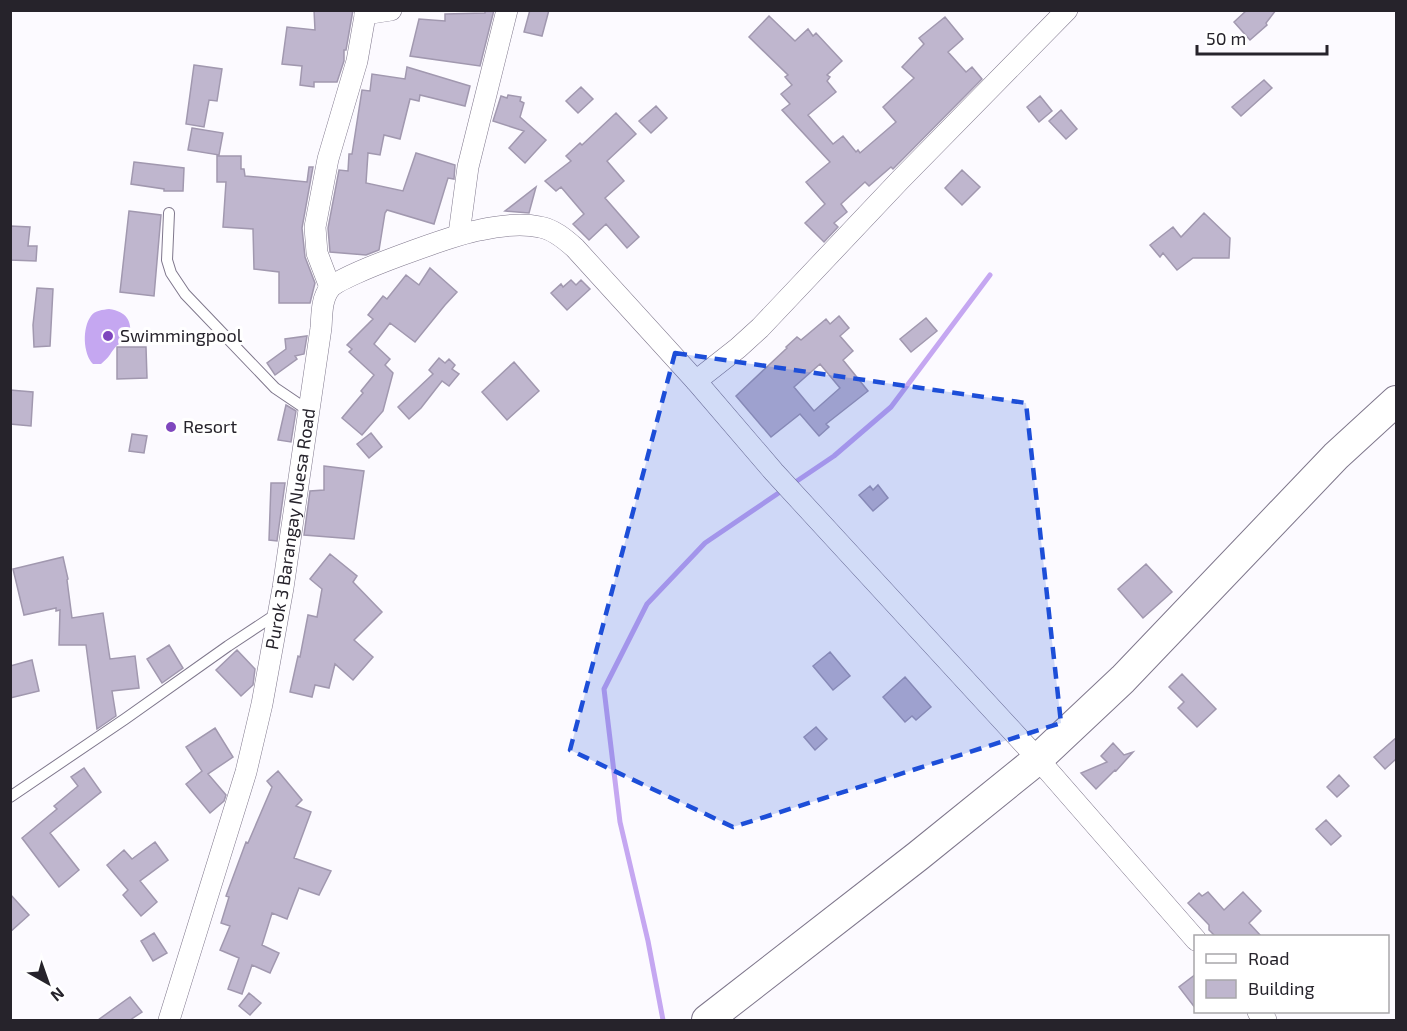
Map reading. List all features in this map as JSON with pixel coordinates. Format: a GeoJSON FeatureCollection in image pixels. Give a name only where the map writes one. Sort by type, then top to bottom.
{"type":"FeatureCollection","features":[{"type":"Feature","properties":{"kind":"main road"},"geometry":{"type":"LineString","coordinates":[[707,1020],[918,856],[1038,759],[1123,679],[1336,456],[1396,400]]}},
{"type":"Feature","properties":{"kind":"street"},"geometry":{"type":"LineString","coordinates":[[391,10],[366,12],[357,61],[327,159],[315,227],[317,253],[330,287],[359,272],[459,234],[507,226],[541,226],[560,236],[575,248],[670,351],[774,472],[1038,759],[1194,938]]}},
{"type":"Feature","properties":{"kind":"street"},"geometry":{"type":"LineString","coordinates":[[459,234],[468,167],[507,10]]}},
{"type":"Feature","properties":{"kind":"street"},"geometry":{"type":"LineString","coordinates":[[696,381],[760,328],[900,180],[1067,10]]}},
{"type":"Feature","properties":{"kind":"street","name":"Purok 3 Barangay Nuesa Road"},"geometry":{"type":"LineString","coordinates":[[169,1020],[246,772],[262,704],[309,411],[323,307],[330,287]]}},
{"type":"Feature","properties":{"kind":"lane"},"geometry":{"type":"LineString","coordinates":[[169,213],[167,260],[171,273],[185,294],[275,388],[309,411]]}},
{"type":"Feature","properties":{"kind":"lane"},"geometry":{"type":"LineString","coordinates":[[10,797],[278,612]]}},
{"type":"Feature","properties":{"kind":"highlighted area"},"geometry":{"type":"Polygon","coordinates":[[[675,353],[1026,403],[1061,723],[733,827],[570,750],[675,353]]]}},
{"type":"Feature","properties":{"kind":"shaded area","name":"Swimmingpool"},"geometry":{"type":"Polygon","coordinates":[[[109,309],[120,312],[127,318],[130,338],[119,344],[101,364],[93,364],[87,354],[86,327],[93,314],[109,309]]]}},
{"type":"Feature","properties":{"kind":"building"},"geometry":{"type":"Polygon","coordinates":[[[314,10],[353,10],[346,50],[344,50],[344,61],[337,82],[314,82],[314,87],[300,85],[302,66],[282,64],[287,27],[315,30],[314,10]]]}},
{"type":"Feature","properties":{"kind":"building"},"geometry":{"type":"Polygon","coordinates":[[[485,10],[494,10],[480,66],[410,56],[419,19],[445,21],[445,14],[485,13],[485,10]]]}},
{"type":"Feature","properties":{"kind":"building"},"geometry":{"type":"Polygon","coordinates":[[[530,10],[549,10],[542,36],[524,32],[530,10]]]}},
{"type":"Feature","properties":{"kind":"building"},"geometry":{"type":"Polygon","coordinates":[[[1247,10],[1276,10],[1266,23],[1267,25],[1250,40],[1234,22],[1247,10]]]}},
{"type":"Feature","properties":{"kind":"building"},"geometry":{"type":"Polygon","coordinates":[[[769,16],[795,41],[808,29],[813,36],[816,33],[842,61],[827,75],[830,77],[827,81],[836,92],[808,115],[833,144],[843,136],[856,152],[858,150],[860,153],[896,122],[883,107],[914,78],[902,67],[924,44],[919,38],[945,17],[963,39],[948,52],[966,72],[972,67],[982,79],[893,169],[891,167],[869,186],[865,182],[841,204],[847,212],[834,223],[838,227],[824,242],[805,223],[825,204],[806,182],[830,162],[782,110],[790,104],[781,94],[792,85],[785,77],[788,75],[749,37],[769,16]]]}},
{"type":"Feature","properties":{"kind":"building"},"geometry":{"type":"Polygon","coordinates":[[[194,65],[222,69],[217,101],[209,100],[204,127],[186,124],[194,65]]]}},
{"type":"Feature","properties":{"kind":"building"},"geometry":{"type":"Polygon","coordinates":[[[407,67],[470,86],[465,106],[420,95],[419,101],[410,99],[400,139],[384,135],[380,155],[368,153],[366,183],[403,191],[416,153],[455,165],[454,179],[448,178],[434,224],[387,210],[379,250],[366,255],[330,252],[328,228],[339,170],[348,171],[349,154],[352,154],[362,90],[370,91],[372,74],[405,79],[407,67]]]}},
{"type":"Feature","properties":{"kind":"building"},"geometry":{"type":"Polygon","coordinates":[[[1264,80],[1272,88],[1241,116],[1232,107],[1264,80]]]}},
{"type":"Feature","properties":{"kind":"building"},"geometry":{"type":"Polygon","coordinates":[[[581,87],[593,99],[578,113],[566,101],[581,87]]]}},
{"type":"Feature","properties":{"kind":"building"},"geometry":{"type":"Polygon","coordinates":[[[508,95],[521,97],[520,101],[524,103],[520,117],[546,140],[525,163],[509,148],[524,131],[493,121],[501,96],[507,98],[508,95]]]}},
{"type":"Feature","properties":{"kind":"building"},"geometry":{"type":"Polygon","coordinates":[[[1040,96],[1052,111],[1039,122],[1027,107],[1040,96]]]}},
{"type":"Feature","properties":{"kind":"building"},"geometry":{"type":"Polygon","coordinates":[[[656,106],[667,118],[651,133],[639,121],[656,106]]]}},
{"type":"Feature","properties":{"kind":"building"},"geometry":{"type":"Polygon","coordinates":[[[1061,110],[1077,129],[1066,139],[1049,121],[1061,110]]]}},
{"type":"Feature","properties":{"kind":"building"},"geometry":{"type":"Polygon","coordinates":[[[616,113],[636,134],[607,161],[624,181],[605,198],[639,237],[627,248],[606,224],[589,240],[573,224],[584,214],[561,187],[556,191],[545,181],[571,161],[566,156],[580,143],[582,145],[616,113]]]}},
{"type":"Feature","properties":{"kind":"building"},"geometry":{"type":"Polygon","coordinates":[[[192,128],[223,133],[219,155],[188,150],[192,128]]]}},
{"type":"Feature","properties":{"kind":"building"},"geometry":{"type":"Polygon","coordinates":[[[217,156],[241,156],[241,169],[244,169],[245,176],[307,182],[309,167],[313,167],[302,228],[305,257],[315,283],[310,303],[279,303],[279,272],[254,269],[253,229],[223,227],[226,182],[217,182],[217,156]]]}},
{"type":"Feature","properties":{"kind":"building"},"geometry":{"type":"Polygon","coordinates":[[[134,162],[184,168],[183,191],[164,191],[164,189],[131,184],[134,162]]]}},
{"type":"Feature","properties":{"kind":"building"},"geometry":{"type":"Polygon","coordinates":[[[962,170],[980,187],[962,205],[945,188],[962,170]]]}},
{"type":"Feature","properties":{"kind":"building"},"geometry":{"type":"Polygon","coordinates":[[[536,187],[529,213],[505,211],[536,187]]]}},
{"type":"Feature","properties":{"kind":"building"},"geometry":{"type":"Polygon","coordinates":[[[129,211],[161,215],[154,296],[120,292],[129,211]]]}},
{"type":"Feature","properties":{"kind":"building"},"geometry":{"type":"Polygon","coordinates":[[[1204,213],[1230,238],[1229,258],[1193,258],[1177,270],[1163,253],[1160,257],[1150,245],[1173,227],[1181,237],[1204,213]]]}},
{"type":"Feature","properties":{"kind":"building"},"geometry":{"type":"Polygon","coordinates":[[[10,226],[30,227],[28,246],[37,246],[36,261],[10,260],[10,226]]]}},
{"type":"Feature","properties":{"kind":"building"},"geometry":{"type":"Polygon","coordinates":[[[430,268],[457,292],[415,342],[390,323],[374,344],[390,359],[385,365],[393,373],[383,411],[362,435],[342,418],[363,393],[361,391],[374,375],[349,352],[352,349],[347,345],[373,319],[368,315],[383,296],[387,299],[406,275],[419,285],[430,268]]]}},
{"type":"Feature","properties":{"kind":"building"},"geometry":{"type":"Polygon","coordinates":[[[571,280],[576,285],[581,280],[590,289],[567,310],[551,293],[561,284],[563,287],[571,280]]]}},
{"type":"Feature","properties":{"kind":"building"},"geometry":{"type":"Polygon","coordinates":[[[37,288],[53,289],[50,346],[34,347],[33,325],[37,288]]]}},
{"type":"Feature","properties":{"kind":"building"},"geometry":{"type":"Polygon","coordinates":[[[839,316],[849,328],[840,336],[853,351],[843,360],[868,391],[826,424],[829,427],[819,436],[800,414],[771,437],[736,396],[797,337],[801,340],[826,319],[830,324],[839,316]],[[820,364],[794,387],[814,411],[840,388],[820,364]]]}},
{"type":"Feature","properties":{"kind":"building"},"geometry":{"type":"Polygon","coordinates":[[[926,318],[937,331],[911,352],[900,339],[926,318]]]}},
{"type":"Feature","properties":{"kind":"building"},"geometry":{"type":"Polygon","coordinates":[[[307,336],[304,354],[295,356],[297,359],[275,375],[267,363],[286,349],[285,339],[307,336]]]}},
{"type":"Feature","properties":{"kind":"building"},"geometry":{"type":"Polygon","coordinates":[[[117,347],[146,347],[147,378],[117,379],[117,347]]]}},
{"type":"Feature","properties":{"kind":"building"},"geometry":{"type":"Polygon","coordinates":[[[439,358],[445,363],[449,359],[455,365],[452,369],[459,374],[449,386],[442,381],[421,408],[409,419],[398,407],[433,374],[429,370],[439,358]]]}},
{"type":"Feature","properties":{"kind":"building"},"geometry":{"type":"Polygon","coordinates":[[[514,362],[539,391],[507,420],[482,392],[514,362]]]}},
{"type":"Feature","properties":{"kind":"building"},"geometry":{"type":"Polygon","coordinates":[[[10,390],[33,392],[31,426],[10,424],[10,390]]]}},
{"type":"Feature","properties":{"kind":"building"},"geometry":{"type":"Polygon","coordinates":[[[286,405],[296,411],[291,442],[278,440],[286,405]]]}},
{"type":"Feature","properties":{"kind":"building"},"geometry":{"type":"Polygon","coordinates":[[[371,433],[382,447],[369,458],[357,444],[371,433]]]}},
{"type":"Feature","properties":{"kind":"building"},"geometry":{"type":"Polygon","coordinates":[[[132,434],[147,436],[144,453],[129,451],[132,434]]]}},
{"type":"Feature","properties":{"kind":"building"},"geometry":{"type":"Polygon","coordinates":[[[324,466],[364,471],[354,539],[304,535],[310,491],[324,490],[324,466]]]}},
{"type":"Feature","properties":{"kind":"building"},"geometry":{"type":"Polygon","coordinates":[[[271,483],[285,483],[277,541],[269,540],[271,483]]]}},
{"type":"Feature","properties":{"kind":"building"},"geometry":{"type":"Polygon","coordinates":[[[878,485],[888,498],[873,511],[859,495],[870,486],[873,490],[878,485]]]}},
{"type":"Feature","properties":{"kind":"building"},"geometry":{"type":"Polygon","coordinates":[[[330,554],[357,576],[353,582],[382,612],[354,640],[373,657],[353,680],[335,664],[329,688],[315,685],[312,697],[290,692],[308,615],[317,617],[322,589],[310,579],[330,554]]]}},
{"type":"Feature","properties":{"kind":"building"},"geometry":{"type":"Polygon","coordinates":[[[63,557],[72,618],[103,613],[110,659],[135,656],[139,688],[112,691],[116,716],[97,729],[86,645],[59,645],[60,610],[56,611],[56,608],[24,615],[13,569],[63,557]]]}},
{"type":"Feature","properties":{"kind":"building"},"geometry":{"type":"Polygon","coordinates":[[[1146,564],[1172,592],[1143,618],[1118,589],[1146,564]]]}},
{"type":"Feature","properties":{"kind":"building"},"geometry":{"type":"Polygon","coordinates":[[[169,645],[183,668],[162,683],[147,659],[169,645]]]}},
{"type":"Feature","properties":{"kind":"building"},"geometry":{"type":"Polygon","coordinates":[[[237,650],[255,669],[253,685],[241,696],[216,670],[237,650]]]}},
{"type":"Feature","properties":{"kind":"building"},"geometry":{"type":"Polygon","coordinates":[[[830,652],[850,676],[833,690],[813,666],[830,652]]]}},
{"type":"Feature","properties":{"kind":"building"},"geometry":{"type":"Polygon","coordinates":[[[32,660],[39,691],[10,698],[10,666],[32,660]]]}},
{"type":"Feature","properties":{"kind":"building"},"geometry":{"type":"Polygon","coordinates":[[[1182,674],[1216,709],[1197,727],[1178,708],[1184,702],[1169,687],[1182,674]]]}},
{"type":"Feature","properties":{"kind":"building"},"geometry":{"type":"Polygon","coordinates":[[[905,677],[931,707],[916,720],[912,716],[905,722],[883,697],[905,677]]]}},
{"type":"Feature","properties":{"kind":"building"},"geometry":{"type":"Polygon","coordinates":[[[816,727],[827,739],[815,750],[804,737],[816,727]]]}},
{"type":"Feature","properties":{"kind":"building"},"geometry":{"type":"Polygon","coordinates":[[[215,728],[233,757],[208,774],[226,795],[224,801],[210,813],[186,784],[202,771],[186,747],[215,728]]]}},
{"type":"Feature","properties":{"kind":"building"},"geometry":{"type":"Polygon","coordinates":[[[1396,738],[1396,759],[1385,769],[1374,757],[1396,738]]]}},
{"type":"Feature","properties":{"kind":"building"},"geometry":{"type":"Polygon","coordinates":[[[1113,743],[1124,755],[1133,752],[1096,789],[1081,773],[1107,762],[1101,756],[1113,743]]]}},
{"type":"Feature","properties":{"kind":"building"},"geometry":{"type":"Polygon","coordinates":[[[84,768],[101,792],[50,833],[79,870],[59,887],[22,838],[57,809],[54,806],[78,786],[71,777],[84,768]]]}},
{"type":"Feature","properties":{"kind":"building"},"geometry":{"type":"Polygon","coordinates":[[[278,771],[302,800],[296,806],[311,812],[294,858],[331,871],[319,895],[299,888],[287,919],[272,913],[262,945],[279,953],[270,973],[252,965],[242,994],[228,989],[239,958],[220,950],[230,926],[221,923],[229,897],[226,896],[246,842],[248,843],[272,787],[267,781],[278,771]]]}},
{"type":"Feature","properties":{"kind":"building"},"geometry":{"type":"Polygon","coordinates":[[[1339,775],[1349,786],[1337,797],[1327,787],[1339,775]]]}},
{"type":"Feature","properties":{"kind":"building"},"geometry":{"type":"Polygon","coordinates":[[[1326,820],[1341,836],[1331,845],[1316,829],[1326,820]]]}},
{"type":"Feature","properties":{"kind":"building"},"geometry":{"type":"Polygon","coordinates":[[[155,842],[168,860],[140,881],[157,902],[141,916],[123,895],[128,890],[107,865],[124,850],[132,859],[155,842]]]}},
{"type":"Feature","properties":{"kind":"building"},"geometry":{"type":"Polygon","coordinates":[[[1208,892],[1224,910],[1243,892],[1261,911],[1249,923],[1260,935],[1214,935],[1209,930],[1209,925],[1188,903],[1199,893],[1202,896],[1208,892]]]}},
{"type":"Feature","properties":{"kind":"building"},"geometry":{"type":"Polygon","coordinates":[[[10,894],[29,915],[10,932],[10,894]]]}},
{"type":"Feature","properties":{"kind":"building"},"geometry":{"type":"Polygon","coordinates":[[[154,933],[167,953],[153,961],[141,941],[154,933]]]}},
{"type":"Feature","properties":{"kind":"building"},"geometry":{"type":"Polygon","coordinates":[[[1194,976],[1194,1006],[1179,987],[1194,976]]]}},
{"type":"Feature","properties":{"kind":"building"},"geometry":{"type":"Polygon","coordinates":[[[249,993],[261,1003],[250,1015],[239,1006],[249,993]]]}},
{"type":"Feature","properties":{"kind":"building"},"geometry":{"type":"Polygon","coordinates":[[[130,997],[142,1012],[130,1020],[98,1020],[130,997]]]}},
{"type":"Feature","properties":{"kind":"waterway"},"geometry":{"type":"LineString","coordinates":[[791,485],[834,456],[891,407],[990,275]]}},
{"type":"Feature","properties":{"kind":"waterway"},"geometry":{"type":"LineString","coordinates":[[663,1020],[648,941],[620,822],[604,689],[647,604],[705,543],[783,490]]}},
{"type":"Feature","properties":{"kind":"place","name":"Swimmingpool"},"geometry":{"type":"Point","coordinates":[108,336]}},
{"type":"Feature","properties":{"kind":"place","name":"Resort"},"geometry":{"type":"Point","coordinates":[171,427]}}]}
